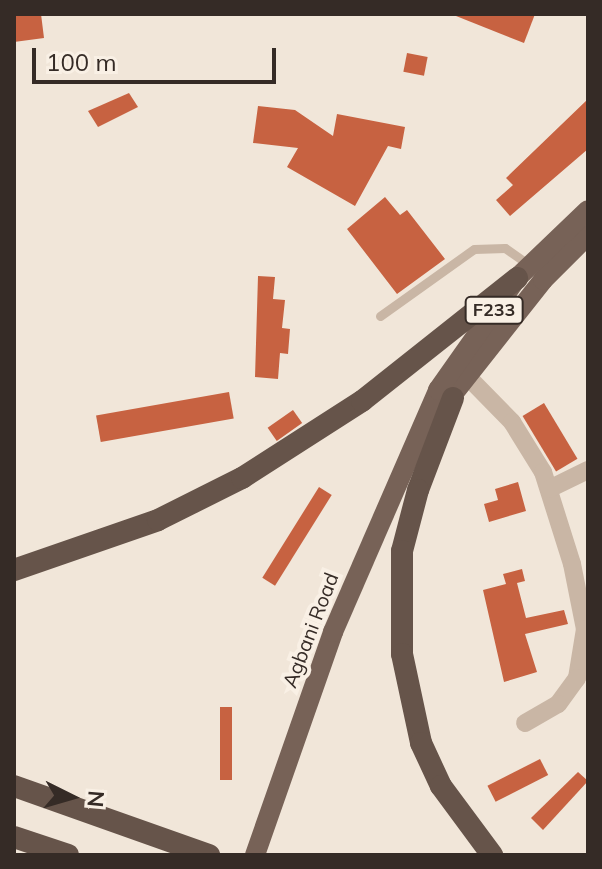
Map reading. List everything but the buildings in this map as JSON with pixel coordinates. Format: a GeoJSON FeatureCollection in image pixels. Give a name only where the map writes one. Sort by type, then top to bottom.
{"type":"FeatureCollection","features":[{"type":"Feature","properties":{"kind":"highway"},"geometry":{"type":"LineString","coordinates":[[14,570],[158,520],[242,478],[362,401],[530,275]]}},
{"type":"Feature","properties":{"kind":"highway"},"geometry":{"type":"LineString","coordinates":[[453,398],[409,520],[399,580],[401,639],[407,698],[421,743],[441,786],[492,855]]}},
{"type":"Feature","properties":{"kind":"highway"},"geometry":{"type":"LineString","coordinates":[[14,786],[209,855]]}},
{"type":"Feature","properties":{"kind":"highway"},"geometry":{"type":"LineString","coordinates":[[14,837],[53,854]]}},
{"type":"Feature","properties":{"kind":"main road","name":"Agbani Road"},"geometry":{"type":"LineString","coordinates":[[255,855],[333,632],[421,426],[453,365],[588,210]]}},
{"type":"Feature","properties":{"kind":"main road","name":"Agbani Road"},"geometry":{"type":"LineString","coordinates":[[421,426],[453,398],[530,275],[588,235]]}},
{"type":"Feature","properties":{"kind":"street"},"geometry":{"type":"LineString","coordinates":[[468,377],[512,422],[549,489],[580,564],[584,659],[558,704],[525,723]]}},
{"type":"Feature","properties":{"kind":"street"},"geometry":{"type":"LineString","coordinates":[[549,489],[588,470]]}},
{"type":"Feature","properties":{"kind":"lane"},"geometry":{"type":"LineString","coordinates":[[380,316],[474,249],[505,248],[530,275]]}}]}
